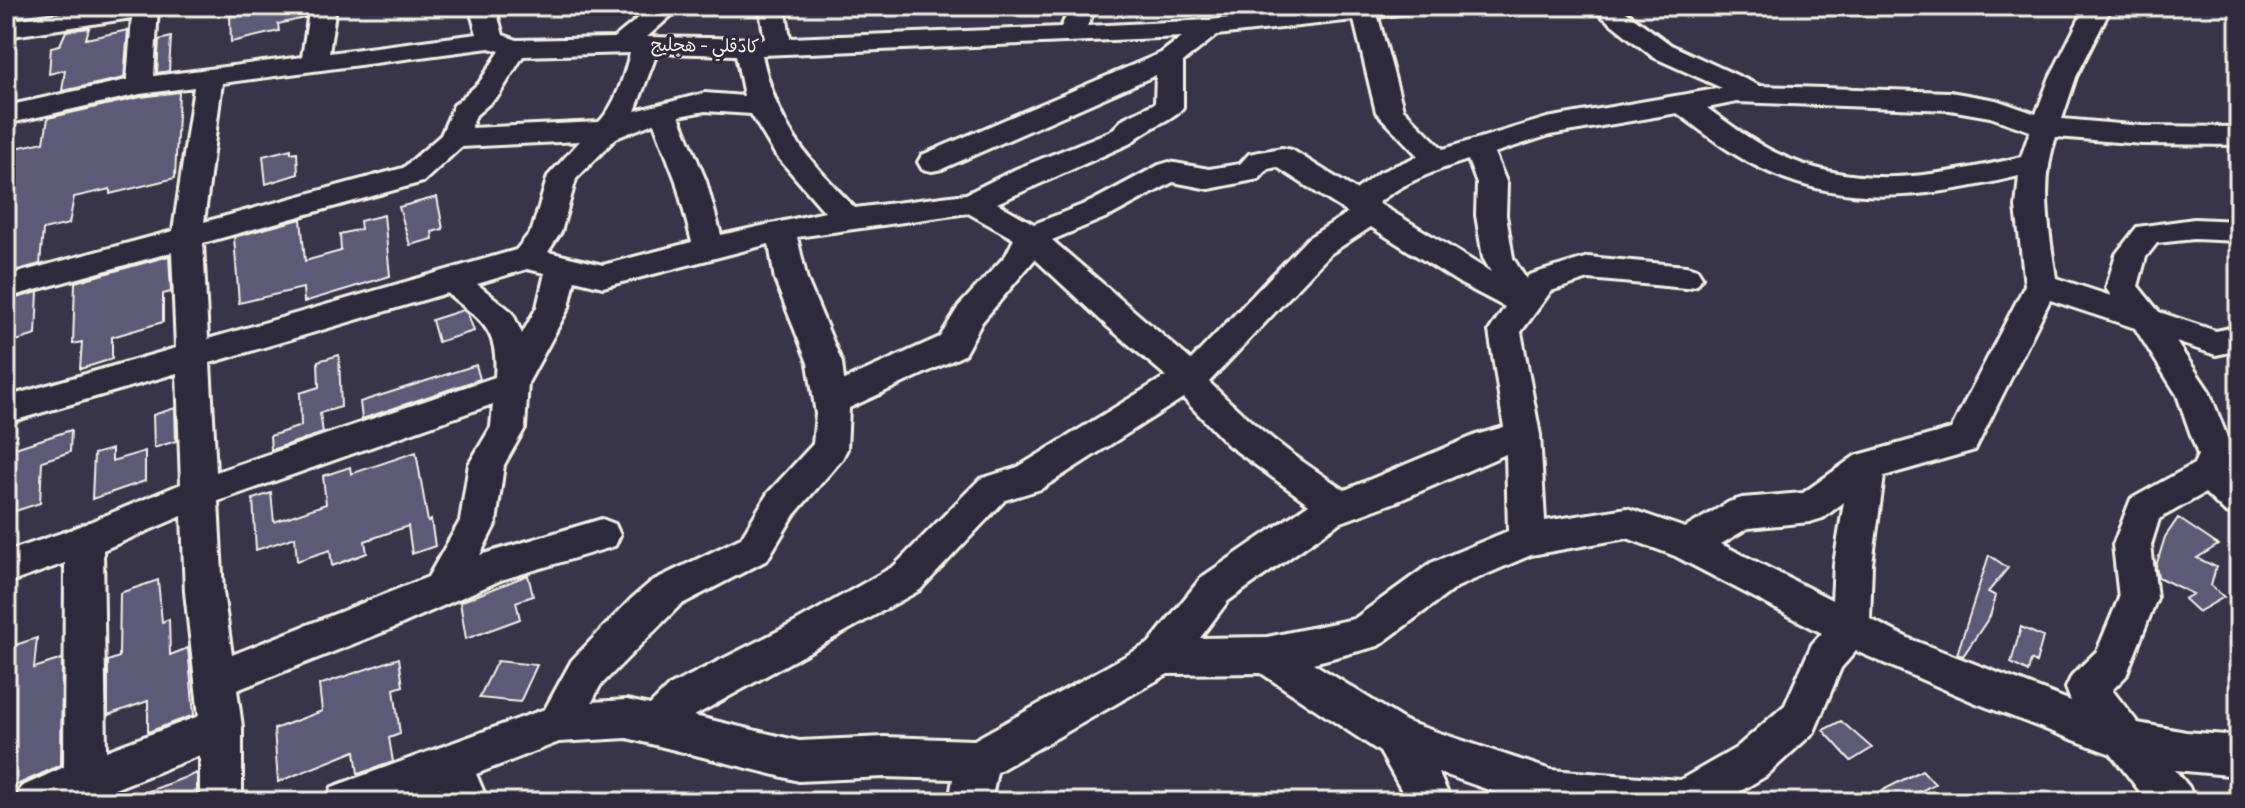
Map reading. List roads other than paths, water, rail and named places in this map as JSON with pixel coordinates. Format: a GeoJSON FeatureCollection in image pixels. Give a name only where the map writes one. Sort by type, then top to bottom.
{"type":"FeatureCollection","features":[{"type":"Feature","properties":{"kind":"street"},"geometry":{"type":"LineString","coordinates":[[314,62],[323,6]]}},
{"type":"Feature","properties":{"kind":"street"},"geometry":{"type":"LineString","coordinates":[[6,287],[413,175],[453,139],[464,111],[489,89],[503,44],[482,6]]}},
{"type":"Feature","properties":{"kind":"street"},"geometry":{"type":"LineString","coordinates":[[527,258],[546,232],[562,176],[617,120],[630,93],[633,45],[669,6]]}},
{"type":"Feature","properties":{"kind":"street"},"geometry":{"type":"LineString","coordinates":[[772,6],[779,47]]}},
{"type":"Feature","properties":{"kind":"street"},"geometry":{"type":"LineString","coordinates":[[1026,36],[1037,6]]}},
{"type":"Feature","properties":{"kind":"street"},"geometry":{"type":"LineString","coordinates":[[1070,34],[1084,6]]}},
{"type":"Feature","properties":{"kind":"street","name":"كادقلي - هجليج"},"geometry":{"type":"LineString","coordinates":[[6,115],[140,86],[209,79],[314,62],[503,44],[779,47],[1210,28],[1346,10],[1409,6]]}},
{"type":"Feature","properties":{"kind":"street"},"geometry":{"type":"LineString","coordinates":[[1602,6],[1662,51],[1757,95]]}},
{"type":"Feature","properties":{"kind":"street"},"geometry":{"type":"LineString","coordinates":[[1688,545],[1742,513],[1810,507],[1868,466],[1963,440],[2041,285],[2031,207],[2034,163],[2063,77],[2099,6]]}},
{"type":"Feature","properties":{"kind":"street"},"geometry":{"type":"LineString","coordinates":[[6,29],[145,8],[140,86]]}},
{"type":"Feature","properties":{"kind":"street"},"geometry":{"type":"LineString","coordinates":[[1346,10],[1390,112],[1438,160]]}},
{"type":"Feature","properties":{"kind":"street"},"geometry":{"type":"LineString","coordinates":[[932,162],[1170,59],[1210,28]]}},
{"type":"Feature","properties":{"kind":"street"},"geometry":{"type":"LineString","coordinates":[[747,48],[762,106],[780,139],[798,166],[847,218]]}},
{"type":"Feature","properties":{"kind":"street"},"geometry":{"type":"LineString","coordinates":[[6,410],[527,258],[603,276],[781,230],[847,218],[972,203],[1026,176],[1121,137],[1134,124],[1169,107],[1170,59]]}},
{"type":"Feature","properties":{"kind":"street"},"geometry":{"type":"LineString","coordinates":[[209,79],[187,236],[204,592],[221,727],[221,802]]}},
{"type":"Feature","properties":{"kind":"street"},"geometry":{"type":"LineString","coordinates":[[658,726],[683,699],[806,636],[907,578],[993,489],[1028,479],[1203,369],[1319,246],[1363,209],[1388,180],[1411,168],[1547,127],[1737,94],[1950,101],[1996,109],[2045,127],[2142,135],[2239,136]]}},
{"type":"Feature","properties":{"kind":"street"},"geometry":{"type":"LineString","coordinates":[[453,139],[522,133],[607,131],[663,110],[705,102],[762,106]]}},
{"type":"Feature","properties":{"kind":"street"},"geometry":{"type":"LineString","coordinates":[[1680,102],[1766,160],[1836,186],[1914,189],[2034,163]]}},
{"type":"Feature","properties":{"kind":"street"},"geometry":{"type":"LineString","coordinates":[[663,110],[691,181],[709,248]]}},
{"type":"Feature","properties":{"kind":"street"},"geometry":{"type":"LineString","coordinates":[[1134,124],[1169,172]]}},
{"type":"Feature","properties":{"kind":"street"},"geometry":{"type":"LineString","coordinates":[[1478,149],[1492,184],[1491,215],[1498,258],[1525,304]]}},
{"type":"Feature","properties":{"kind":"street"},"geometry":{"type":"LineString","coordinates":[[831,401],[952,346],[970,314],[1018,261],[1030,237],[1102,208],[1169,172],[1209,179],[1249,172],[1259,161],[1282,157],[1472,276],[1525,304]]}},
{"type":"Feature","properties":{"kind":"street"},"geometry":{"type":"LineString","coordinates":[[972,203],[1017,225],[1118,318],[1177,366],[1186,380],[1240,435],[1282,468],[1341,506]]}},
{"type":"Feature","properties":{"kind":"street"},"geometry":{"type":"LineString","coordinates":[[2174,802],[2086,688],[2112,663],[2138,598],[2132,545],[2144,510],[2208,474],[2216,455],[2192,391],[2152,333],[2149,322],[2122,288],[2131,254],[2148,234],[2194,229],[2239,231]]}},
{"type":"Feature","properties":{"kind":"street"},"geometry":{"type":"LineString","coordinates":[[559,723],[586,673],[645,611],[666,593],[754,549],[781,504],[830,449],[833,414],[825,363],[791,280],[781,230]]}},
{"type":"Feature","properties":{"kind":"street"},"geometry":{"type":"LineString","coordinates":[[6,568],[84,541],[200,492],[510,385],[553,307],[562,267]]}},
{"type":"Feature","properties":{"kind":"street"},"geometry":{"type":"LineString","coordinates":[[1527,540],[1523,435],[1505,331],[1540,283],[1588,268],[1686,277]]}},
{"type":"Feature","properties":{"kind":"street"},"geometry":{"type":"LineString","coordinates":[[441,589],[478,523],[487,464],[508,428],[513,355],[501,320],[452,280]]}},
{"type":"Feature","properties":{"kind":"street"},"geometry":{"type":"LineString","coordinates":[[2041,285],[2149,322],[2231,345]]}},
{"type":"Feature","properties":{"kind":"street"},"geometry":{"type":"LineString","coordinates":[[347,802],[559,723],[627,719],[799,761],[884,757],[978,760],[1163,656],[1215,589],[1326,512],[1430,473],[1488,445],[1523,435]]}},
{"type":"Feature","properties":{"kind":"street"},"geometry":{"type":"LineString","coordinates":[[1267,655],[1395,738],[1551,791],[1684,801],[1713,794],[1800,718],[1826,657],[1850,629],[1853,564],[1868,466]]}},
{"type":"Feature","properties":{"kind":"street"},"geometry":{"type":"LineString","coordinates":[[2208,474],[2239,502]]}},
{"type":"Feature","properties":{"kind":"street"},"geometry":{"type":"LineString","coordinates":[[1163,656],[1267,655],[1364,634],[1444,575],[1527,540],[1627,523],[1688,545],[1896,652],[1963,679],[2127,740],[2186,752],[2239,756]]}},
{"type":"Feature","properties":{"kind":"street"},"geometry":{"type":"LineString","coordinates":[[215,680],[493,566],[602,535]]}},
{"type":"Feature","properties":{"kind":"street"},"geometry":{"type":"LineString","coordinates":[[84,541],[85,779]]}},
{"type":"Feature","properties":{"kind":"street"},"geometry":{"type":"LineString","coordinates":[[36,802],[85,779],[221,727]]}},
{"type":"Feature","properties":{"kind":"street"},"geometry":{"type":"LineString","coordinates":[[1395,738],[1431,802]]}},
{"type":"Feature","properties":{"kind":"street"},"geometry":{"type":"LineString","coordinates":[[970,802],[978,760]]}},
{"type":"Feature","properties":{"kind":"street"},"geometry":{"type":"LineString","coordinates":[[451,763],[467,802]]}}]}
